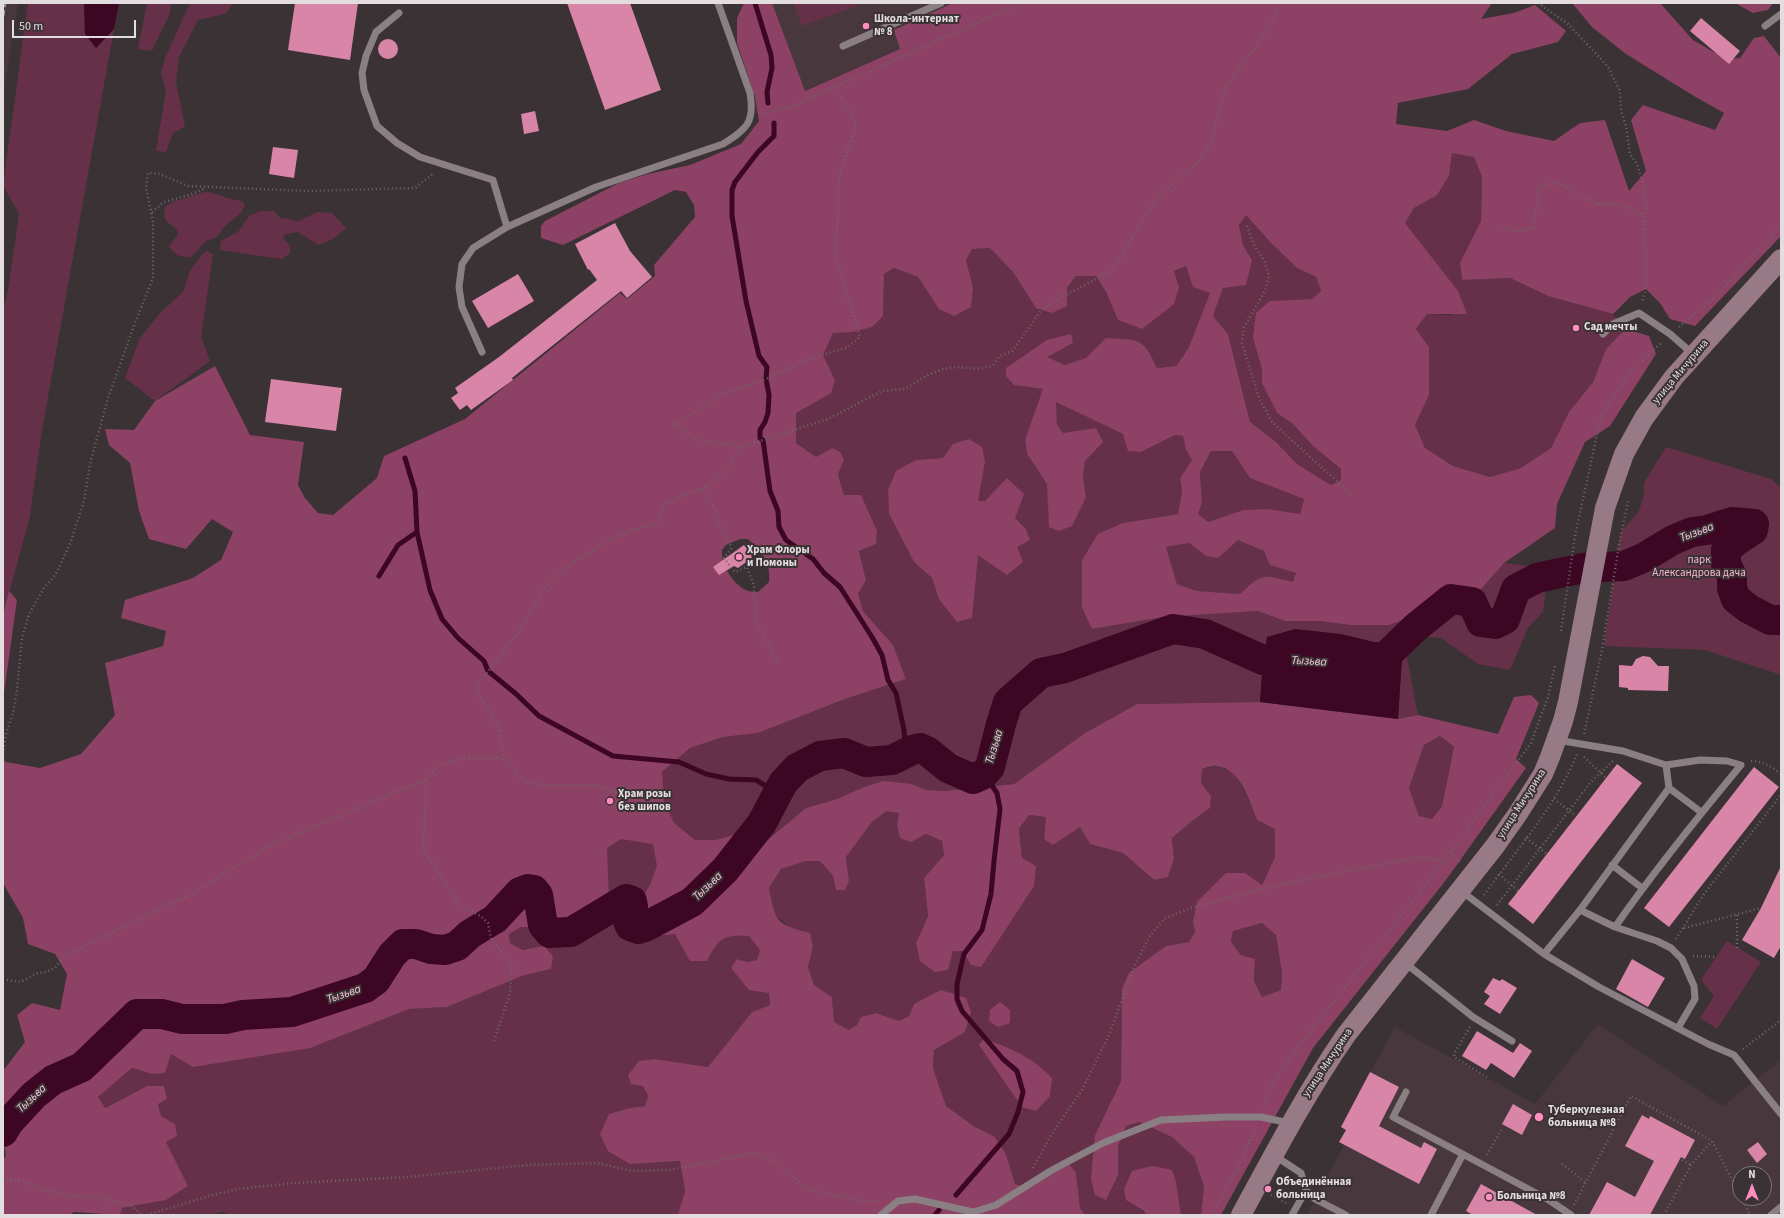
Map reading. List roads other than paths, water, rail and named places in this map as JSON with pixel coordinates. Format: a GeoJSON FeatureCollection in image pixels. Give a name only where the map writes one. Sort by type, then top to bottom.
{"type":"FeatureCollection","features":[{"type":"Feature","properties":{"kind":"main road","name":"улица Мичурина"},"geometry":{"type":"LineString","coordinates":[[1241,1215],[1290,1124],[1323,1068],[1346,1035],[1508,827],[1532,791],[1548,763],[1557,740],[1568,702],[1606,508],[1615,476],[1634,436],[1656,400],[1674,377],[1781,259]]}},
{"type":"Feature","properties":{"kind":"lane"},"geometry":{"type":"LineString","coordinates":[[482,352],[462,307],[458,287],[462,264],[473,248],[507,227],[596,187],[723,144],[739,134],[747,126],[751,115],[750,93],[718,3]]}},
{"type":"Feature","properties":{"kind":"lane"},"geometry":{"type":"LineString","coordinates":[[843,46],[940,3]]}},
{"type":"Feature","properties":{"kind":"lane"},"geometry":{"type":"LineString","coordinates":[[399,13],[376,32],[366,56],[362,73],[364,90],[377,126],[397,143],[420,157],[493,180],[507,227]]}},
{"type":"Feature","properties":{"kind":"lane"},"geometry":{"type":"LineString","coordinates":[[1765,26],[1781,14]]}},
{"type":"Feature","properties":{"kind":"lane"},"geometry":{"type":"LineString","coordinates":[[1602,334],[1613,324],[1639,312],[1670,334],[1694,355]]}},
{"type":"Feature","properties":{"kind":"lane"},"geometry":{"type":"LineString","coordinates":[[1557,740],[1623,751],[1666,765],[1700,760],[1728,761],[1741,765],[1701,812],[1642,888],[1615,927]]}},
{"type":"Feature","properties":{"kind":"lane"},"geometry":{"type":"LineString","coordinates":[[1666,765],[1670,788],[1701,812]]}},
{"type":"Feature","properties":{"kind":"lane"},"geometry":{"type":"LineString","coordinates":[[1544,954],[1580,910],[1670,788]]}},
{"type":"Feature","properties":{"kind":"lane"},"geometry":{"type":"LineString","coordinates":[[1612,865],[1642,888]]}},
{"type":"Feature","properties":{"kind":"lane"},"geometry":{"type":"LineString","coordinates":[[1460,890],[1544,954],[1599,988],[1708,1044],[1734,1055],[1781,1114]]}},
{"type":"Feature","properties":{"kind":"lane"},"geometry":{"type":"LineString","coordinates":[[1580,910],[1615,927],[1657,941],[1671,948],[1682,959],[1694,986],[1695,998],[1678,1028]]}},
{"type":"Feature","properties":{"kind":"lane"},"geometry":{"type":"LineString","coordinates":[[1403,962],[1475,1018],[1512,1042]]}},
{"type":"Feature","properties":{"kind":"lane"},"geometry":{"type":"LineString","coordinates":[[1406,1092],[1393,1117],[1549,1200],[1570,1215]]}},
{"type":"Feature","properties":{"kind":"lane"},"geometry":{"type":"LineString","coordinates":[[880,1215],[898,1201],[915,1198],[972,1212],[996,1205],[1052,1170],[1103,1143],[1161,1120],[1261,1117],[1290,1124]]}},
{"type":"Feature","properties":{"kind":"lane"},"geometry":{"type":"LineString","coordinates":[[1274,1154],[1301,1173],[1306,1190],[1315,1199],[1346,1215]]}},
{"type":"Feature","properties":{"kind":"lane"},"geometry":{"type":"LineString","coordinates":[[1431,1215],[1463,1154]]}},
{"type":"Feature","properties":{"kind":"lane"},"geometry":{"type":"LineString","coordinates":[[1292,1215],[1306,1190]]}},
{"type":"Feature","properties":{"kind":"lane"},"geometry":{"type":"LineString","coordinates":[[1771,1215],[1781,1207]]}},
{"type":"Feature","properties":{"kind":"water"},"geometry":{"type":"Polygon","coordinates":[[[84,3],[119,3],[114,29],[96,48],[85,34],[84,3]]]}},
{"type":"Feature","properties":{"kind":"water"},"geometry":{"type":"Polygon","coordinates":[[[1295,629],[1341,634],[1395,647],[1402,658],[1398,719],[1260,702],[1263,660],[1267,637],[1295,629]]]}},
{"type":"Feature","properties":{"kind":"waterway"},"geometry":{"type":"LineString","coordinates":[[755,3],[771,55],[772,68],[767,92],[768,103]]}},
{"type":"Feature","properties":{"kind":"waterway"},"geometry":{"type":"LineString","coordinates":[[774,123],[774,136],[758,152],[735,182],[732,190],[732,216],[746,301],[759,356],[767,367],[766,379],[769,395],[768,413],[760,430],[760,438],[763,440],[770,491],[778,511],[779,527],[786,540],[813,559],[824,573],[840,587],[882,655],[888,680],[896,693],[904,730],[905,742],[901,755]]}},
{"type":"Feature","properties":{"kind":"waterway"},"geometry":{"type":"LineString","coordinates":[[405,458],[415,491],[417,532],[430,590],[442,619],[458,638],[484,661],[488,671],[515,693],[539,716],[613,756],[679,762],[706,774],[729,779],[756,780],[777,793]]}},
{"type":"Feature","properties":{"kind":"waterway","name":"Тызьва"},"geometry":{"type":"LineString","coordinates":[[1359,660],[1386,656],[1415,628],[1451,599],[1472,602],[1481,622],[1495,624],[1505,619],[1516,589],[1537,578],[1583,568],[1624,566],[1643,558],[1673,540],[1692,532],[1707,530],[1732,522],[1754,524],[1753,530],[1726,550],[1726,564],[1732,576],[1732,588],[1736,599],[1749,609],[1770,620],[1781,620]]}},
{"type":"Feature","properties":{"kind":"waterway"},"geometry":{"type":"LineString","coordinates":[[379,576],[398,545],[417,532]]}},
{"type":"Feature","properties":{"kind":"waterway","name":"Тызьва"},"geometry":{"type":"LineString","coordinates":[[3,1132],[9,1122],[34,1095],[53,1080],[82,1067],[137,1014],[162,1014],[182,1019],[225,1019],[243,1015],[292,1012],[365,988],[376,980],[392,955],[403,944],[416,944],[431,949],[445,950],[457,946],[470,934],[495,919],[520,892],[528,889],[534,890],[538,895],[543,925],[550,933],[571,932],[626,899],[632,901],[633,907],[628,921],[630,926],[638,929],[645,927],[692,902],[725,870],[762,823],[783,783],[797,768],[820,756],[844,753],[866,762],[892,760],[912,750],[920,748],[927,751],[948,768],[973,779],[984,774],[990,767],[1008,702],[1041,673],[1065,668],[1173,629],[1205,634],[1263,660],[1303,662]]}},
{"type":"Feature","properties":{"kind":"waterway"},"geometry":{"type":"LineString","coordinates":[[956,1195],[1009,1134],[1018,1112],[1023,1092],[1017,1071],[1003,1059],[962,1011],[957,999],[957,984],[964,954],[982,930],[991,894],[1000,809],[997,793],[984,774]]}},
{"type":"Feature","properties":{"kind":"waterway"},"geometry":{"type":"LineString","coordinates":[[935,1215],[939,1210]]}},
{"type":"Feature","properties":{"kind":"railway"},"geometry":{"type":"LineString","coordinates":[[3,16],[5,3]]}},
{"type":"Feature","properties":{"kind":"place","name":"Школа-интернат № 8"},"geometry":{"type":"Point","coordinates":[866,26]}},
{"type":"Feature","properties":{"kind":"place","name":"Сад мечты"},"geometry":{"type":"Point","coordinates":[1576,328]}},
{"type":"Feature","properties":{"kind":"place","name":"Храм Флоры и Помоны"},"geometry":{"type":"Point","coordinates":[739,557]}},
{"type":"Feature","properties":{"kind":"place","name":"Храм розы без шипов"},"geometry":{"type":"Point","coordinates":[610,801]}},
{"type":"Feature","properties":{"kind":"place","name":"Туберкулезная больница №8"},"geometry":{"type":"Point","coordinates":[1539,1117]}},
{"type":"Feature","properties":{"kind":"place","name":"Объединённая больница"},"geometry":{"type":"Point","coordinates":[1268,1189]}},
{"type":"Feature","properties":{"kind":"place","name":"Больница №8"},"geometry":{"type":"Point","coordinates":[1489,1197]}},
{"type":"Feature","properties":{"kind":"park label","name":"парк Александрова дача"},"geometry":{"type":"Point","coordinates":[1699,567]}}]}
